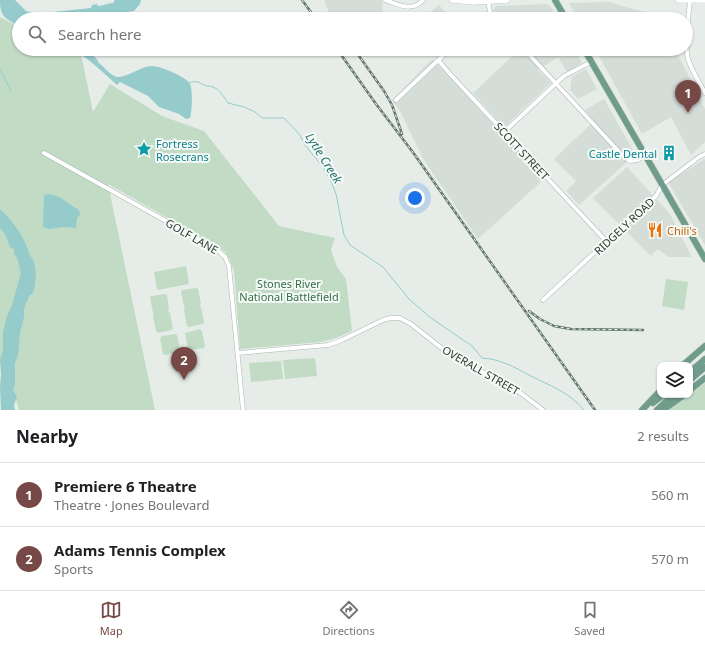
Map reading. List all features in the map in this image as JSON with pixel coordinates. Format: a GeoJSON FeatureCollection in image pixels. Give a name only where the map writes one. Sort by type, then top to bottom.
{"type":"FeatureCollection","features":[{"type":"Feature","properties":{"kind":"main road"},"geometry":{"type":"LineString","coordinates":[[452,0],[473,2],[508,0]]}},
{"type":"Feature","properties":{"kind":"main road"},"geometry":{"type":"LineString","coordinates":[[555,0],[562,12]]}},
{"type":"Feature","properties":{"kind":"main road"},"geometry":{"type":"LineString","coordinates":[[678,0],[705,0]]}},
{"type":"Feature","properties":{"kind":"main road"},"geometry":{"type":"LineString","coordinates":[[588,56],[704,255]]}},
{"type":"Feature","properties":{"kind":"main road"},"geometry":{"type":"LineString","coordinates":[[686,362],[705,346]]}},
{"type":"Feature","properties":{"kind":"main road"},"geometry":{"type":"LineString","coordinates":[[693,369],[705,359]]}},
{"type":"Feature","properties":{"kind":"main road"},"geometry":{"type":"LineString","coordinates":[[693,377],[705,367]]}},
{"type":"Feature","properties":{"kind":"main road"},"geometry":{"type":"LineString","coordinates":[[693,388],[705,378]]}},
{"type":"Feature","properties":{"kind":"main road"},"geometry":{"type":"LineString","coordinates":[[642,410],[657,394]]}},
{"type":"Feature","properties":{"kind":"main road"},"geometry":{"type":"LineString","coordinates":[[645,410],[659,398]]}},
{"type":"Feature","properties":{"kind":"main road"},"geometry":{"type":"LineString","coordinates":[[657,410],[671,398]]}},
{"type":"Feature","properties":{"kind":"main road"},"geometry":{"type":"LineString","coordinates":[[663,410],[680,398]]}},
{"type":"Feature","properties":{"kind":"street"},"geometry":{"type":"LineString","coordinates":[[385,0],[406,7],[412,7],[419,5],[423,0]]}},
{"type":"Feature","properties":{"kind":"street"},"geometry":{"type":"LineString","coordinates":[[689,12],[690,0]]}},
{"type":"Feature","properties":{"kind":"street"},"geometry":{"type":"LineString","coordinates":[[488,1],[490,12]]}},
{"type":"Feature","properties":{"kind":"street"},"geometry":{"type":"LineString","coordinates":[[396,100],[442,56]]}},
{"type":"Feature","properties":{"kind":"street"},"geometry":{"type":"LineString","coordinates":[[531,56],[623,156],[630,161],[638,160],[645,155]]}},
{"type":"Feature","properties":{"kind":"street"},"geometry":{"type":"LineString","coordinates":[[688,56],[691,67],[705,93]]}},
{"type":"Feature","properties":{"kind":"street","name":"SCOTT STREET"},"geometry":{"type":"LineString","coordinates":[[438,60],[607,242]]}},
{"type":"Feature","properties":{"kind":"street"},"geometry":{"type":"LineString","coordinates":[[504,132],[564,76],[591,62]]}},
{"type":"Feature","properties":{"kind":"street","name":"GOLF LANE"},"geometry":{"type":"LineString","coordinates":[[44,153],[216,249],[225,257],[229,266],[243,410]]}},
{"type":"Feature","properties":{"kind":"street","name":"RIDGELY ROAD"},"geometry":{"type":"LineString","coordinates":[[543,300],[656,196],[662,185],[698,157],[705,154]]}},
{"type":"Feature","properties":{"kind":"street","name":"OVERALL STREET"},"geometry":{"type":"LineString","coordinates":[[238,353],[328,345],[342,340],[383,320],[400,318],[449,354],[466,364],[510,385],[543,410]]}},
{"type":"Feature","properties":{"kind":"shaded area"},"geometry":{"type":"Polygon","coordinates":[[[325,0],[382,0],[383,12],[329,12],[325,4],[325,0]]]}},
{"type":"Feature","properties":{"kind":"shaded area"},"geometry":{"type":"Polygon","coordinates":[[[609,2],[644,12],[574,12],[569,3],[609,2]]]}},
{"type":"Feature","properties":{"kind":"shaded area"},"geometry":{"type":"Polygon","coordinates":[[[547,4],[554,12],[495,12],[493,10],[496,6],[547,4]]]}},
{"type":"Feature","properties":{"kind":"shaded area"},"geometry":{"type":"Polygon","coordinates":[[[439,5],[446,12],[430,12],[439,5]]]}},
{"type":"Feature","properties":{"kind":"shaded area"},"geometry":{"type":"Polygon","coordinates":[[[513,56],[578,56],[582,63],[567,72],[558,57],[538,70],[551,83],[504,127],[473,93],[513,56]]]}},
{"type":"Feature","properties":{"kind":"shaded area"},"geometry":{"type":"Polygon","coordinates":[[[599,56],[678,56],[705,109],[705,142],[691,155],[671,117],[642,134],[599,56]]]}},
{"type":"Feature","properties":{"kind":"shaded area"},"geometry":{"type":"Polygon","coordinates":[[[432,59],[544,179],[478,239],[423,159],[401,113],[392,100],[432,59]]]}},
{"type":"Feature","properties":{"kind":"shaded area"},"geometry":{"type":"Polygon","coordinates":[[[586,69],[597,89],[578,99],[570,90],[572,77],[586,69]]]}},
{"type":"Feature","properties":{"kind":"shaded area"},"geometry":{"type":"Polygon","coordinates":[[[604,99],[634,152],[626,163],[579,205],[566,191],[576,181],[554,159],[594,121],[585,110],[604,99]]]}},
{"type":"Feature","properties":{"kind":"shaded area"},"geometry":{"type":"Polygon","coordinates":[[[705,159],[705,245],[668,182],[705,159]]]}},
{"type":"Feature","properties":{"kind":"shaded area"},"geometry":{"type":"Polygon","coordinates":[[[627,167],[670,214],[692,257],[668,257],[658,249],[651,256],[593,198],[627,167]]]}},
{"type":"Feature","properties":{"kind":"green space","name":"Stones River National Battlefield"},"geometry":{"type":"Polygon","coordinates":[[[0,17],[12,23],[12,56],[81,56],[93,112],[110,84],[162,116],[204,131],[279,226],[335,238],[331,250],[337,267],[346,279],[352,331],[336,338],[321,342],[240,349],[234,271],[225,252],[214,244],[108,184],[155,410],[19,410],[15,396],[0,364],[0,17]]]}},
{"type":"Feature","properties":{"kind":"green space"},"geometry":{"type":"Polygon","coordinates":[[[186,266],[189,284],[157,290],[154,272],[186,266]]]}},
{"type":"Feature","properties":{"kind":"green space"},"geometry":{"type":"Polygon","coordinates":[[[666,279],[688,282],[684,310],[662,306],[666,279]]]}},
{"type":"Feature","properties":{"kind":"green space"},"geometry":{"type":"Polygon","coordinates":[[[198,289],[201,304],[199,306],[201,307],[204,323],[189,327],[187,326],[181,292],[182,290],[198,289]]]}},
{"type":"Feature","properties":{"kind":"green space"},"geometry":{"type":"Polygon","coordinates":[[[165,294],[167,295],[168,312],[170,313],[173,329],[158,333],[156,331],[150,297],[165,294]]]}},
{"type":"Feature","properties":{"kind":"green space"},"geometry":{"type":"Polygon","coordinates":[[[200,329],[202,331],[205,346],[204,348],[188,349],[185,333],[200,329]]]}},
{"type":"Feature","properties":{"kind":"green space"},"geometry":{"type":"Polygon","coordinates":[[[177,335],[180,351],[165,355],[163,354],[160,338],[162,336],[177,335]]]}},
{"type":"Feature","properties":{"kind":"green space"},"geometry":{"type":"Polygon","coordinates":[[[315,358],[317,376],[285,379],[283,360],[315,358]]]}},
{"type":"Feature","properties":{"kind":"green space"},"geometry":{"type":"Polygon","coordinates":[[[281,361],[283,379],[251,382],[249,363],[281,361]]]}},
{"type":"Feature","properties":{"kind":"green space"},"geometry":{"type":"Polygon","coordinates":[[[705,383],[705,410],[668,410],[684,398],[693,398],[693,392],[705,383]]]}},
{"type":"Feature","properties":{"kind":"water"},"geometry":{"type":"Polygon","coordinates":[[[0,0],[15,0],[26,11],[30,12],[12,12],[12,22],[2,14],[0,0]]]}},
{"type":"Feature","properties":{"kind":"water"},"geometry":{"type":"Polygon","coordinates":[[[115,0],[141,0],[140,4],[134,11],[53,12],[91,8],[92,5],[97,4],[98,6],[102,6],[113,3],[115,0]]]}},
{"type":"Feature","properties":{"kind":"water"},"geometry":{"type":"Polygon","coordinates":[[[84,56],[93,56],[109,72],[117,77],[125,76],[143,68],[152,66],[156,66],[179,75],[188,81],[191,87],[192,101],[190,118],[186,119],[179,114],[159,107],[148,96],[120,82],[117,85],[84,56]]]}},
{"type":"Feature","properties":{"kind":"water"},"geometry":{"type":"Polygon","coordinates":[[[50,194],[60,197],[79,210],[80,215],[77,218],[76,228],[65,227],[49,229],[43,227],[44,195],[50,194]]]}},
{"type":"Feature","properties":{"kind":"water"},"geometry":{"type":"Polygon","coordinates":[[[0,209],[14,224],[22,236],[30,256],[33,259],[35,268],[34,289],[26,303],[24,310],[18,355],[15,363],[15,384],[13,390],[17,397],[14,405],[15,410],[1,410],[0,360],[3,350],[3,332],[21,273],[14,249],[10,247],[5,234],[0,228],[0,209]]]}},
{"type":"Feature","properties":{"kind":"waterway"},"geometry":{"type":"LineString","coordinates":[[0,69],[11,91]]}},
{"type":"Feature","properties":{"kind":"waterway","name":"Lytle Creek"},"geometry":{"type":"LineString","coordinates":[[188,83],[196,82],[213,87],[220,92],[228,103],[244,107],[255,112],[262,118],[284,118],[300,135],[305,145],[322,166],[331,181],[336,194],[344,235],[350,245],[383,267],[409,299],[431,318],[472,346],[482,358],[507,364],[565,393],[578,403],[584,410]]}},
{"type":"Feature","properties":{"kind":"railway"},"geometry":{"type":"LineString","coordinates":[[302,0],[311,12]]}},
{"type":"Feature","properties":{"kind":"railway"},"geometry":{"type":"LineString","coordinates":[[342,56],[412,151],[595,410]]}},
{"type":"Feature","properties":{"kind":"railway"},"geometry":{"type":"LineString","coordinates":[[359,56],[392,105],[402,134]]}},
{"type":"Feature","properties":{"kind":"railway"},"geometry":{"type":"LineString","coordinates":[[529,311],[540,319],[554,326],[571,329],[643,330]]}},
{"type":"Feature","properties":{"kind":"place","name":"Premiere 6 Theatre"},"geometry":{"type":"Point","coordinates":[688,113]}},
{"type":"Feature","properties":{"kind":"place","name":"Fortress Rosecrans"},"geometry":{"type":"Point","coordinates":[144,149]}},
{"type":"Feature","properties":{"kind":"place","name":"Castle Dental"},"geometry":{"type":"Point","coordinates":[669,153]}},
{"type":"Feature","properties":{"kind":"place","name":"Chili's"},"geometry":{"type":"Point","coordinates":[655,230]}},
{"type":"Feature","properties":{"kind":"place","name":"Adams Tennis Complex"},"geometry":{"type":"Point","coordinates":[184,380]}}]}
